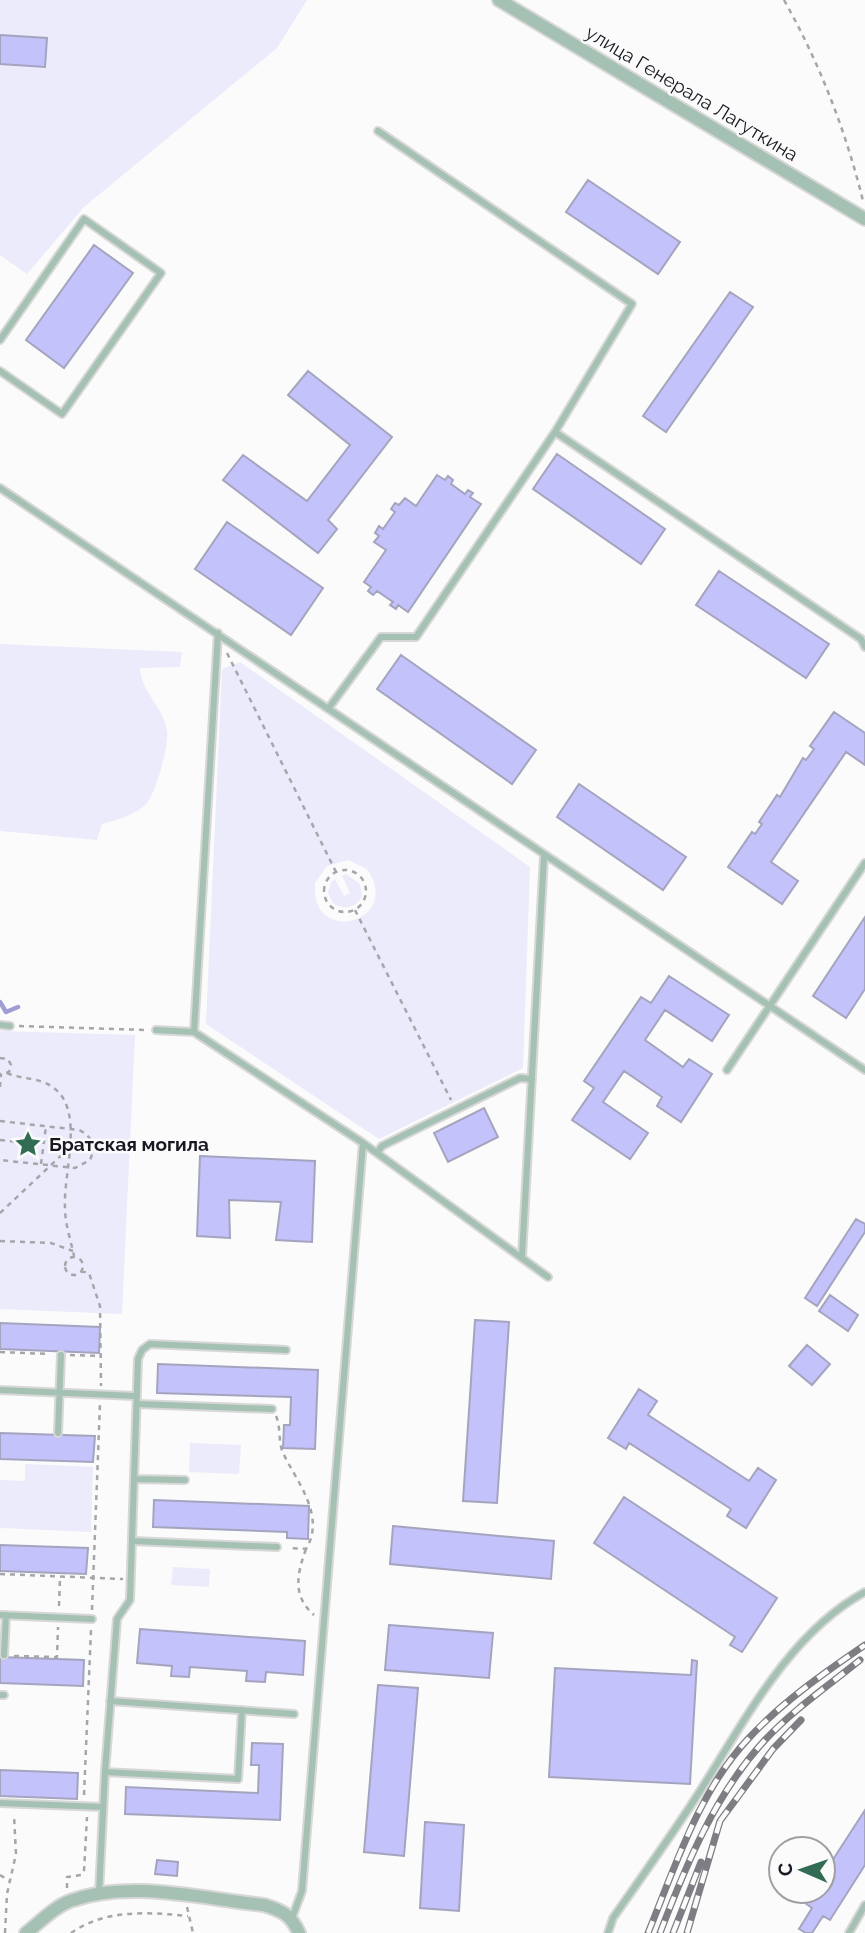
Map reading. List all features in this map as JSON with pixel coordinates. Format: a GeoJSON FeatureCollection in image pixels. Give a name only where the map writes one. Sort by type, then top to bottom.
{"type":"FeatureCollection","features":[{"type":"Feature","properties":{"kind":"street","name":"улица Генерала Лагуткина"},"geometry":{"type":"LineString","coordinates":[[499,0],[865,219]]}},
{"type":"Feature","properties":{"kind":"street"},"geometry":{"type":"LineString","coordinates":[[26,1933],[67,1902],[99,1893],[134,1892],[264,1905],[282,1910],[292,1918],[299,1933]]}},
{"type":"Feature","properties":{"kind":"lane"},"geometry":{"type":"LineString","coordinates":[[328,709],[381,637],[416,637],[555,432],[632,304],[378,131]]}},
{"type":"Feature","properties":{"kind":"lane"},"geometry":{"type":"LineString","coordinates":[[0,340],[84,219],[161,273],[62,414],[0,371]]}},
{"type":"Feature","properties":{"kind":"lane"},"geometry":{"type":"LineString","coordinates":[[555,432],[861,639],[865,647]]}},
{"type":"Feature","properties":{"kind":"lane"},"geometry":{"type":"LineString","coordinates":[[0,488],[865,1070]]}},
{"type":"Feature","properties":{"kind":"lane"},"geometry":{"type":"LineString","coordinates":[[194,1032],[218,633]]}},
{"type":"Feature","properties":{"kind":"lane"},"geometry":{"type":"LineString","coordinates":[[522,1257],[544,856]]}},
{"type":"Feature","properties":{"kind":"lane"},"geometry":{"type":"LineString","coordinates":[[727,1070],[865,863]]}},
{"type":"Feature","properties":{"kind":"lane"},"geometry":{"type":"LineString","coordinates":[[0,1026],[10,1026]]}},
{"type":"Feature","properties":{"kind":"lane"},"geometry":{"type":"LineString","coordinates":[[156,1030],[194,1032],[363,1143],[548,1277]]}},
{"type":"Feature","properties":{"kind":"lane"},"geometry":{"type":"LineString","coordinates":[[377,1153],[382,1146],[520,1078],[532,1079]]}},
{"type":"Feature","properties":{"kind":"lane"},"geometry":{"type":"LineString","coordinates":[[292,1918],[302,1891],[363,1143]]}},
{"type":"Feature","properties":{"kind":"lane"},"geometry":{"type":"LineString","coordinates":[[99,1893],[117,1619],[130,1600],[138,1359],[142,1350],[150,1344],[286,1350]]}},
{"type":"Feature","properties":{"kind":"lane"},"geometry":{"type":"LineString","coordinates":[[58,1433],[61,1355]]}},
{"type":"Feature","properties":{"kind":"lane"},"geometry":{"type":"LineString","coordinates":[[0,1390],[135,1396]]}},
{"type":"Feature","properties":{"kind":"lane"},"geometry":{"type":"LineString","coordinates":[[137,1405],[272,1409]]}},
{"type":"Feature","properties":{"kind":"lane"},"geometry":{"type":"LineString","coordinates":[[134,1479],[185,1480]]}},
{"type":"Feature","properties":{"kind":"lane"},"geometry":{"type":"LineString","coordinates":[[132,1541],[277,1547]]}},
{"type":"Feature","properties":{"kind":"lane"},"geometry":{"type":"LineString","coordinates":[[608,1933],[614,1917],[694,1800],[760,1693],[807,1638],[865,1592]]}},
{"type":"Feature","properties":{"kind":"lane"},"geometry":{"type":"LineString","coordinates":[[857,1596],[865,1603]]}},
{"type":"Feature","properties":{"kind":"lane"},"geometry":{"type":"LineString","coordinates":[[4,1655],[3,1615],[92,1619]]}},
{"type":"Feature","properties":{"kind":"lane"},"geometry":{"type":"LineString","coordinates":[[110,1701],[294,1714]]}},
{"type":"Feature","properties":{"kind":"lane"},"geometry":{"type":"LineString","coordinates":[[105,1772],[238,1779],[242,1710]]}},
{"type":"Feature","properties":{"kind":"lane"},"geometry":{"type":"LineString","coordinates":[[0,1802],[103,1807]]}},
{"type":"Feature","properties":{"kind":"lane"},"geometry":{"type":"LineString","coordinates":[[849,1933],[865,1905]]}},
{"type":"Feature","properties":{"kind":"path"},"geometry":{"type":"LineString","coordinates":[[784,0],[809,45],[853,162],[865,209]]}},
{"type":"Feature","properties":{"kind":"path"},"geometry":{"type":"LineString","coordinates":[[218,633],[336,872]]}},
{"type":"Feature","properties":{"kind":"path"},"geometry":{"type":"LineString","coordinates":[[336,872],[354,872],[364,882],[366,897],[355,910],[336,911],[326,900],[324,886],[336,872]]}},
{"type":"Feature","properties":{"kind":"path"},"geometry":{"type":"LineString","coordinates":[[355,910],[456,1110]]}},
{"type":"Feature","properties":{"kind":"path"},"geometry":{"type":"LineString","coordinates":[[10,1026],[156,1030]]}},
{"type":"Feature","properties":{"kind":"path"},"geometry":{"type":"LineString","coordinates":[[0,1058],[10,1062],[11,1069],[8,1073]]}},
{"type":"Feature","properties":{"kind":"path"},"geometry":{"type":"LineString","coordinates":[[0,1087],[1,1074],[8,1073],[43,1082],[56,1090],[68,1105],[71,1129],[64,1207],[74,1256],[82,1262],[81,1271]]}},
{"type":"Feature","properties":{"kind":"path"},"geometry":{"type":"LineString","coordinates":[[0,1121],[71,1129],[88,1136],[94,1147],[85,1165],[66,1167],[0,1160]]}},
{"type":"Feature","properties":{"kind":"path"},"geometry":{"type":"LineString","coordinates":[[41,1164],[46,1126]]}},
{"type":"Feature","properties":{"kind":"path"},"geometry":{"type":"LineString","coordinates":[[0,1140],[18,1142]]}},
{"type":"Feature","properties":{"kind":"path"},"geometry":{"type":"LineString","coordinates":[[0,1213],[68,1149]]}},
{"type":"Feature","properties":{"kind":"path"},"geometry":{"type":"LineString","coordinates":[[0,1241],[51,1243],[73,1251]]}},
{"type":"Feature","properties":{"kind":"path"},"geometry":{"type":"LineString","coordinates":[[67,1902],[67,1877],[81,1875],[84,1871],[102,1333],[98,1294],[89,1273],[81,1271],[73,1275],[65,1270],[66,1261],[74,1256]]}},
{"type":"Feature","properties":{"kind":"path"},"geometry":{"type":"LineString","coordinates":[[272,1409],[278,1418],[282,1450],[312,1505],[311,1541],[299,1574],[299,1597],[305,1607],[324,1623]]}},
{"type":"Feature","properties":{"kind":"path"},"geometry":{"type":"LineString","coordinates":[[277,1547],[306,1549]]}},
{"type":"Feature","properties":{"kind":"path"},"geometry":{"type":"LineString","coordinates":[[0,1574],[130,1580]]}},
{"type":"Feature","properties":{"kind":"path"},"geometry":{"type":"LineString","coordinates":[[4,1655],[57,1657]]}},
{"type":"Feature","properties":{"kind":"path"},"geometry":{"type":"LineString","coordinates":[[5,1933],[10,1881],[16,1854],[14,1803]]}},
{"type":"Feature","properties":{"kind":"path"},"geometry":{"type":"LineString","coordinates":[[0,1875],[10,1881]]}},
{"type":"Feature","properties":{"kind":"path"},"geometry":{"type":"LineString","coordinates":[[186,1897],[193,1933]]}},
{"type":"Feature","properties":{"kind":"path"},"geometry":{"type":"LineString","coordinates":[[71,1933],[90,1922],[124,1914],[188,1916]]}},
{"type":"Feature","properties":{"kind":"shaded area"},"geometry":{"type":"Polygon","coordinates":[[[0,0],[307,0],[277,48],[84,207],[27,274],[0,255],[0,0]]]}},
{"type":"Feature","properties":{"kind":"shaded area"},"geometry":{"type":"Polygon","coordinates":[[[0,644],[182,652],[180,667],[140,668],[144,685],[165,722],[167,738],[164,758],[158,780],[146,804],[120,819],[102,824],[97,840],[0,831],[0,644]]]}},
{"type":"Feature","properties":{"kind":"shaded area"},"geometry":{"type":"Polygon","coordinates":[[[240,662],[530,867],[523,1068],[379,1139],[206,1024],[222,669],[240,662]],[[348,860],[327,866],[315,883],[317,903],[326,916],[339,921],[353,920],[365,914],[374,903],[375,887],[367,869],[348,860]]]}},
{"type":"Feature","properties":{"kind":"shaded area"},"geometry":{"type":"Polygon","coordinates":[[[346,874],[360,884],[362,896],[353,906],[345,907],[333,903],[328,893],[331,882],[335,879],[344,896],[350,893],[342,876],[346,874]]]}},
{"type":"Feature","properties":{"kind":"shaded area"},"geometry":{"type":"Polygon","coordinates":[[[0,1031],[135,1035],[122,1314],[0,1309],[0,1031]]]}},
{"type":"Feature","properties":{"kind":"shaded area"},"geometry":{"type":"Polygon","coordinates":[[[190,1443],[241,1445],[239,1474],[189,1472],[190,1443]]]}},
{"type":"Feature","properties":{"kind":"shaded area"},"geometry":{"type":"Polygon","coordinates":[[[25,1464],[93,1467],[91,1532],[0,1528],[0,1480],[25,1481],[25,1464]]]}},
{"type":"Feature","properties":{"kind":"shaded area"},"geometry":{"type":"Polygon","coordinates":[[[173,1567],[210,1569],[209,1587],[171,1585],[173,1567]]]}},
{"type":"Feature","properties":{"kind":"building"},"geometry":{"type":"Polygon","coordinates":[[[0,35],[47,38],[45,67],[0,64],[0,35]]]}},
{"type":"Feature","properties":{"kind":"building"},"geometry":{"type":"Polygon","coordinates":[[[588,180],[680,242],[658,274],[566,212],[588,180]]]}},
{"type":"Feature","properties":{"kind":"building"},"geometry":{"type":"Polygon","coordinates":[[[94,245],[133,273],[64,368],[26,340],[94,245]]]}},
{"type":"Feature","properties":{"kind":"building"},"geometry":{"type":"Polygon","coordinates":[[[730,292],[753,307],[666,432],[643,416],[730,292]]]}},
{"type":"Feature","properties":{"kind":"building"},"geometry":{"type":"Polygon","coordinates":[[[308,371],[392,437],[328,520],[337,529],[318,553],[223,480],[243,455],[307,501],[350,445],[288,395],[308,371]]]}},
{"type":"Feature","properties":{"kind":"building"},"geometry":{"type":"Polygon","coordinates":[[[557,454],[665,529],[641,564],[533,489],[557,454]]]}},
{"type":"Feature","properties":{"kind":"building"},"geometry":{"type":"Polygon","coordinates":[[[437,475],[445,480],[448,476],[453,480],[451,484],[465,494],[468,490],[473,493],[470,497],[481,504],[408,612],[398,605],[396,609],[390,605],[393,602],[377,591],[373,595],[368,591],[371,587],[364,582],[386,550],[374,542],[379,536],[375,533],[379,526],[383,529],[395,512],[391,509],[395,503],[399,505],[405,498],[416,506],[437,475]]]}},
{"type":"Feature","properties":{"kind":"building"},"geometry":{"type":"Polygon","coordinates":[[[227,522],[323,588],[291,635],[195,569],[227,522]]]}},
{"type":"Feature","properties":{"kind":"building"},"geometry":{"type":"Polygon","coordinates":[[[719,571],[829,644],[806,678],[696,605],[719,571]]]}},
{"type":"Feature","properties":{"kind":"building"},"geometry":{"type":"Polygon","coordinates":[[[401,655],[536,750],[512,784],[377,689],[401,655]]]}},
{"type":"Feature","properties":{"kind":"building"},"geometry":{"type":"Polygon","coordinates":[[[834,712],[865,733],[865,765],[846,752],[771,862],[798,881],[782,904],[728,867],[752,832],[755,834],[762,824],[759,822],[777,795],[780,797],[803,758],[806,760],[814,749],[810,746],[834,712]]]}},
{"type":"Feature","properties":{"kind":"building"},"geometry":{"type":"Polygon","coordinates":[[[579,784],[686,857],[663,890],[557,817],[579,784]]]}},
{"type":"Feature","properties":{"kind":"building"},"geometry":{"type":"Polygon","coordinates":[[[865,917],[865,989],[846,1018],[813,996],[865,917]]]}},
{"type":"Feature","properties":{"kind":"building"},"geometry":{"type":"Polygon","coordinates":[[[669,976],[729,1015],[712,1041],[665,1010],[645,1040],[683,1067],[689,1059],[712,1074],[681,1122],[657,1106],[662,1097],[624,1071],[603,1102],[648,1133],[630,1159],[572,1120],[594,1088],[584,1081],[641,997],[651,1003],[669,976]]]}},
{"type":"Feature","properties":{"kind":"building"},"geometry":{"type":"Polygon","coordinates":[[[484,1108],[498,1137],[448,1162],[434,1133],[484,1108]]]}},
{"type":"Feature","properties":{"kind":"building"},"geometry":{"type":"Polygon","coordinates":[[[200,1156],[315,1161],[312,1242],[276,1240],[281,1202],[229,1200],[230,1238],[197,1236],[200,1156]]]}},
{"type":"Feature","properties":{"kind":"building"},"geometry":{"type":"Polygon","coordinates":[[[856,1219],[865,1224],[865,1232],[817,1306],[805,1298],[856,1219]]]}},
{"type":"Feature","properties":{"kind":"building"},"geometry":{"type":"Polygon","coordinates":[[[830,1295],[858,1315],[848,1331],[819,1311],[830,1295]]]}},
{"type":"Feature","properties":{"kind":"building"},"geometry":{"type":"Polygon","coordinates":[[[475,1320],[509,1322],[497,1503],[463,1501],[475,1320]]]}},
{"type":"Feature","properties":{"kind":"building"},"geometry":{"type":"Polygon","coordinates":[[[0,1323],[100,1327],[99,1353],[0,1349],[0,1323]]]}},
{"type":"Feature","properties":{"kind":"building"},"geometry":{"type":"Polygon","coordinates":[[[807,1345],[830,1364],[812,1385],[789,1366],[807,1345]]]}},
{"type":"Feature","properties":{"kind":"building"},"geometry":{"type":"Polygon","coordinates":[[[158,1364],[318,1370],[315,1449],[283,1448],[284,1425],[290,1425],[291,1397],[157,1393],[158,1364]]]}},
{"type":"Feature","properties":{"kind":"building"},"geometry":{"type":"Polygon","coordinates":[[[639,1389],[657,1401],[648,1415],[749,1481],[758,1468],[776,1480],[746,1528],[727,1516],[731,1509],[629,1443],[626,1449],[608,1438],[639,1389]]]}},
{"type":"Feature","properties":{"kind":"building"},"geometry":{"type":"Polygon","coordinates":[[[0,1433],[95,1436],[93,1462],[0,1459],[0,1433]]]}},
{"type":"Feature","properties":{"kind":"building"},"geometry":{"type":"Polygon","coordinates":[[[624,1497],[777,1598],[742,1652],[730,1645],[735,1637],[594,1543],[624,1497]]]}},
{"type":"Feature","properties":{"kind":"building"},"geometry":{"type":"Polygon","coordinates":[[[154,1500],[309,1506],[308,1539],[287,1538],[287,1532],[153,1527],[154,1500]]]}},
{"type":"Feature","properties":{"kind":"building"},"geometry":{"type":"Polygon","coordinates":[[[393,1526],[554,1541],[551,1579],[390,1564],[393,1526]]]}},
{"type":"Feature","properties":{"kind":"building"},"geometry":{"type":"Polygon","coordinates":[[[0,1545],[88,1548],[86,1574],[0,1571],[0,1545]]]}},
{"type":"Feature","properties":{"kind":"building"},"geometry":{"type":"Polygon","coordinates":[[[389,1625],[493,1633],[489,1678],[385,1670],[389,1625]]]}},
{"type":"Feature","properties":{"kind":"building"},"geometry":{"type":"Polygon","coordinates":[[[140,1629],[305,1641],[303,1675],[266,1672],[265,1682],[246,1681],[247,1671],[190,1667],[189,1677],[171,1676],[172,1666],[137,1663],[140,1629]]]}},
{"type":"Feature","properties":{"kind":"building"},"geometry":{"type":"Polygon","coordinates":[[[0,1657],[84,1660],[83,1686],[0,1683],[0,1657]]]}},
{"type":"Feature","properties":{"kind":"building"},"geometry":{"type":"Polygon","coordinates":[[[692,1660],[697,1661],[690,1784],[549,1777],[555,1668],[691,1675],[692,1660]]]}},
{"type":"Feature","properties":{"kind":"building"},"geometry":{"type":"Polygon","coordinates":[[[378,1685],[418,1688],[404,1856],[364,1852],[378,1685]]]}},
{"type":"Feature","properties":{"kind":"building"},"geometry":{"type":"Polygon","coordinates":[[[252,1743],[283,1744],[280,1820],[125,1814],[126,1787],[258,1793],[259,1765],[251,1765],[252,1743]]]}},
{"type":"Feature","properties":{"kind":"building"},"geometry":{"type":"Polygon","coordinates":[[[0,1770],[78,1773],[77,1799],[0,1796],[0,1770]]]}},
{"type":"Feature","properties":{"kind":"building"},"geometry":{"type":"Polygon","coordinates":[[[865,1810],[865,1865],[830,1920],[823,1916],[812,1933],[806,1933],[799,1929],[812,1908],[808,1905],[837,1905],[837,1853],[865,1810]]]}},
{"type":"Feature","properties":{"kind":"building"},"geometry":{"type":"Polygon","coordinates":[[[425,1822],[464,1825],[459,1911],[420,1908],[425,1822]]]}},
{"type":"Feature","properties":{"kind":"building"},"geometry":{"type":"Polygon","coordinates":[[[157,1860],[178,1862],[177,1876],[155,1874],[157,1860]]]}},
{"type":"Feature","properties":{"kind":"waterway"},"geometry":{"type":"LineString","coordinates":[[0,1002],[6,1012],[18,1007]]}},
{"type":"Feature","properties":{"kind":"railway"},"geometry":{"type":"LineString","coordinates":[[648,1933],[690,1831],[702,1806],[731,1760],[761,1725],[789,1700],[865,1645]]}},
{"type":"Feature","properties":{"kind":"railway"},"geometry":{"type":"LineString","coordinates":[[660,1933],[704,1831],[731,1783],[747,1761],[787,1718],[860,1660]]}},
{"type":"Feature","properties":{"kind":"railway"},"geometry":{"type":"LineString","coordinates":[[720,1821],[773,1749],[801,1720]]}},
{"type":"Feature","properties":{"kind":"railway"},"geometry":{"type":"LineString","coordinates":[[687,1933],[720,1821]]}},
{"type":"Feature","properties":{"kind":"railway"},"geometry":{"type":"LineString","coordinates":[[673,1933],[701,1862]]}},
{"type":"Feature","properties":{"kind":"place","name":"Братская могила"},"geometry":{"type":"Point","coordinates":[28,1144]}}]}
